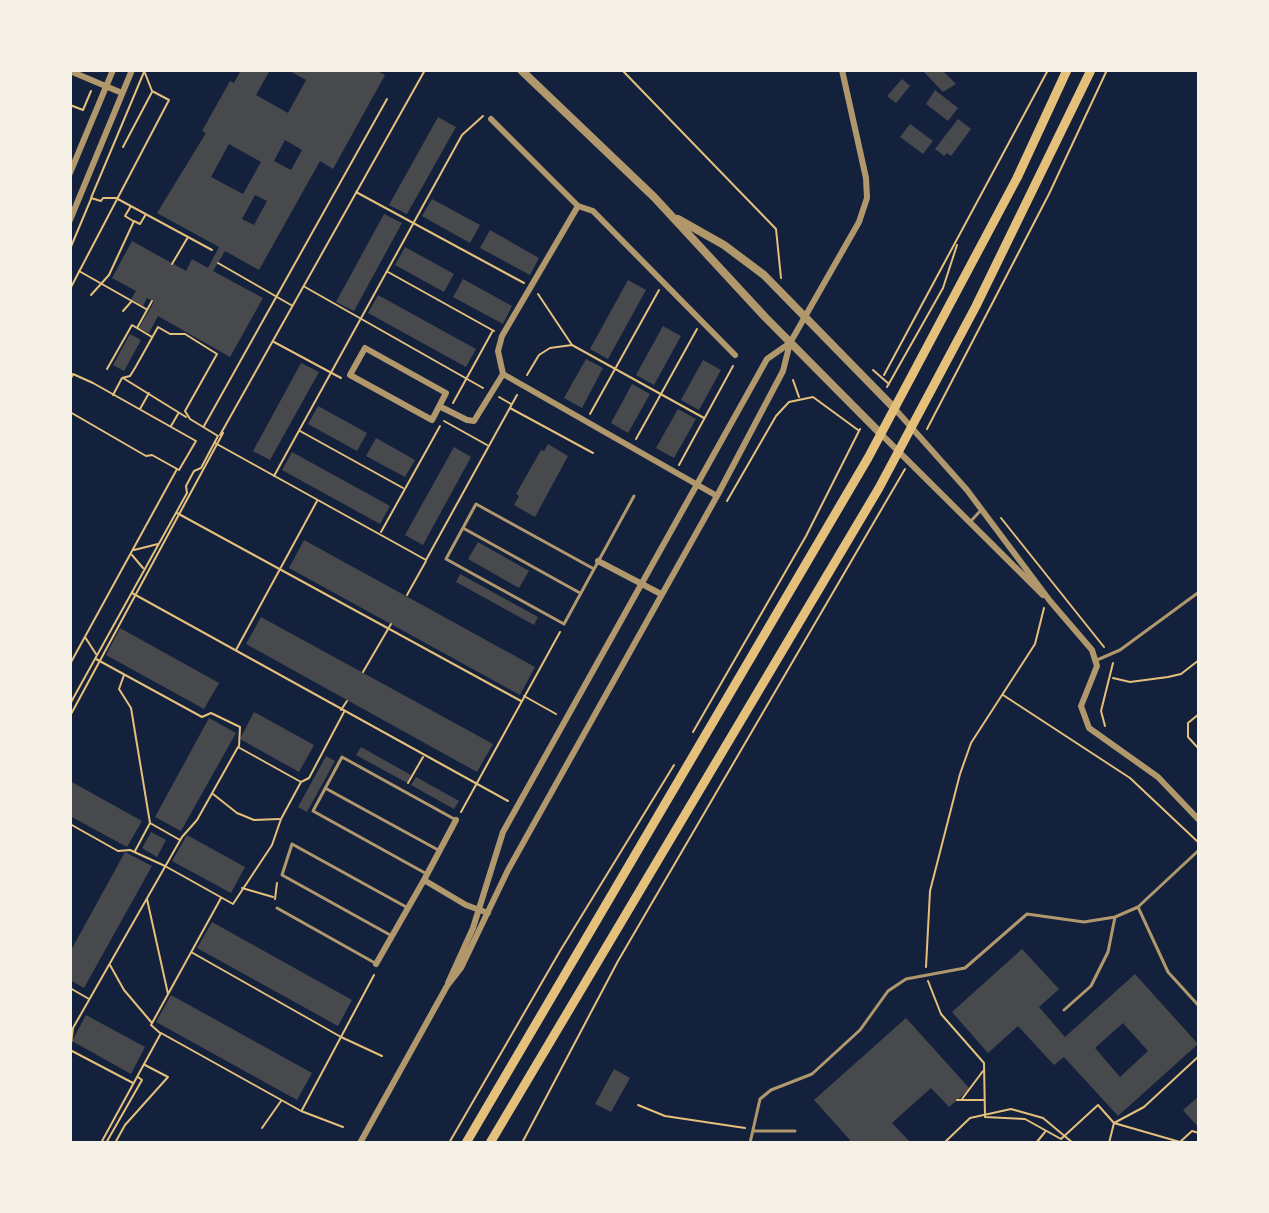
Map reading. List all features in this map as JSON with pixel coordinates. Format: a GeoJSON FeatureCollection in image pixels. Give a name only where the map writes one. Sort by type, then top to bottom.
{"type":"FeatureCollection","features":[{"type":"Feature","properties":{"kind":"main road"},"geometry":{"type":"LineString","coordinates":[[466,1143],[881,434],[1017,178],[1067,70]]}},
{"type":"Feature","properties":{"kind":"main road"},"geometry":{"type":"LineString","coordinates":[[490,1143],[899,453],[1036,187],[1091,70]]}},
{"type":"Feature","properties":{"kind":"street"},"geometry":{"type":"LineString","coordinates":[[70,173],[113,70]]}},
{"type":"Feature","properties":{"kind":"street"},"geometry":{"type":"LineString","coordinates":[[70,220],[132,70]]}},
{"type":"Feature","properties":{"kind":"street"},"geometry":{"type":"LineString","coordinates":[[521,70],[671,215],[790,343],[1050,601]]}},
{"type":"Feature","properties":{"kind":"street"},"geometry":{"type":"LineString","coordinates":[[447,986],[461,968],[508,870],[717,496],[783,371],[790,343],[859,222],[867,198],[863,158],[842,70]]}},
{"type":"Feature","properties":{"kind":"street"},"geometry":{"type":"LineString","coordinates":[[70,71],[122,93]]}},
{"type":"Feature","properties":{"kind":"street"},"geometry":{"type":"LineString","coordinates":[[491,119],[578,206],[593,211],[735,355]]}},
{"type":"Feature","properties":{"kind":"street"},"geometry":{"type":"LineString","coordinates":[[439,406],[474,421],[503,374],[498,351],[502,336],[578,206]]}},
{"type":"Feature","properties":{"kind":"street"},"geometry":{"type":"LineString","coordinates":[[671,215],[724,245],[764,275],[895,409],[982,509],[1097,660],[1081,712],[1089,728],[1158,777],[1199,820]]}},
{"type":"Feature","properties":{"kind":"street"},"geometry":{"type":"LineString","coordinates":[[360,1143],[447,986],[479,910],[503,832],[767,359],[790,343]]}},
{"type":"Feature","properties":{"kind":"street"},"geometry":{"type":"LineString","coordinates":[[365,348],[446,393],[439,406],[432,420],[350,375],[365,348]]}},
{"type":"Feature","properties":{"kind":"street"},"geometry":{"type":"LineString","coordinates":[[503,374],[717,496]]}},
{"type":"Feature","properties":{"kind":"street"},"geometry":{"type":"LineString","coordinates":[[598,561],[661,594]]}},
{"type":"Feature","properties":{"kind":"street"},"geometry":{"type":"LineString","coordinates":[[376,964],[456,820]]}},
{"type":"Feature","properties":{"kind":"street"},"geometry":{"type":"LineString","coordinates":[[425,877],[488,913]]}},
{"type":"Feature","properties":{"kind":"lane"},"geometry":{"type":"LineString","coordinates":[[594,569],[476,504],[446,559],[564,624],[634,496]]}},
{"type":"Feature","properties":{"kind":"lane"},"geometry":{"type":"LineString","coordinates":[[970,522],[982,509]]}},
{"type":"Feature","properties":{"kind":"lane"},"geometry":{"type":"LineString","coordinates":[[463,528],[580,593]]}},
{"type":"Feature","properties":{"kind":"lane"},"geometry":{"type":"LineString","coordinates":[[1097,660],[1120,650],[1199,592]]}},
{"type":"Feature","properties":{"kind":"lane"},"geometry":{"type":"LineString","coordinates":[[425,877],[313,811],[325,788],[342,757],[456,820]]}},
{"type":"Feature","properties":{"kind":"lane"},"geometry":{"type":"LineString","coordinates":[[325,788],[440,851]]}},
{"type":"Feature","properties":{"kind":"lane"},"geometry":{"type":"LineString","coordinates":[[392,936],[282,875],[292,844],[408,908]]}},
{"type":"Feature","properties":{"kind":"lane"},"geometry":{"type":"LineString","coordinates":[[750,1143],[760,1099],[771,1090],[812,1074],[860,1030],[888,991],[906,979],[965,968],[1027,914],[1084,922],[1115,917],[1138,907],[1199,850]]}},
{"type":"Feature","properties":{"kind":"lane"},"geometry":{"type":"LineString","coordinates":[[1138,907],[1168,972],[1198,1005]]}},
{"type":"Feature","properties":{"kind":"lane"},"geometry":{"type":"LineString","coordinates":[[277,908],[376,964]]}},
{"type":"Feature","properties":{"kind":"lane"},"geometry":{"type":"LineString","coordinates":[[1064,1010],[1091,986],[1108,952],[1115,917]]}},
{"type":"Feature","properties":{"kind":"lane"},"geometry":{"type":"LineString","coordinates":[[753,1131],[795,1131]]}},
{"type":"Feature","properties":{"kind":"path"},"geometry":{"type":"LineString","coordinates":[[70,716],[219,446],[223,432],[292,305],[425,70]]}},
{"type":"Feature","properties":{"kind":"path"},"geometry":{"type":"LineString","coordinates":[[622,70],[776,229],[782,280]]}},
{"type":"Feature","properties":{"kind":"path"},"geometry":{"type":"LineString","coordinates":[[879,391],[1048,70]]}},
{"type":"Feature","properties":{"kind":"path"},"geometry":{"type":"LineString","coordinates":[[70,289],[169,100],[152,91],[142,71]]}},
{"type":"Feature","properties":{"kind":"path"},"geometry":{"type":"LineString","coordinates":[[70,249],[142,71]]}},
{"type":"Feature","properties":{"kind":"path"},"geometry":{"type":"LineString","coordinates":[[70,105],[83,110],[95,82]]}},
{"type":"Feature","properties":{"kind":"path"},"geometry":{"type":"LineString","coordinates":[[123,147],[152,91]]}},
{"type":"Feature","properties":{"kind":"path"},"geometry":{"type":"LineString","coordinates":[[203,427],[387,99]]}},
{"type":"Feature","properties":{"kind":"path"},"geometry":{"type":"LineString","coordinates":[[274,476],[462,135],[482,116],[491,119]]}},
{"type":"Feature","properties":{"kind":"path"},"geometry":{"type":"LineString","coordinates":[[356,192],[530,287],[572,345],[704,418]]}},
{"type":"Feature","properties":{"kind":"path"},"geometry":{"type":"LineString","coordinates":[[91,198],[101,201],[103,198],[116,198],[212,250]]}},
{"type":"Feature","properties":{"kind":"path"},"geometry":{"type":"LineString","coordinates":[[131,206],[125,216],[134,221],[140,224],[146,214]]}},
{"type":"Feature","properties":{"kind":"path"},"geometry":{"type":"LineString","coordinates":[[91,295],[102,284],[124,247],[134,221]]}},
{"type":"Feature","properties":{"kind":"path"},"geometry":{"type":"LineString","coordinates":[[172,264],[188,237]]}},
{"type":"Feature","properties":{"kind":"path"},"geometry":{"type":"LineString","coordinates":[[879,391],[897,374],[943,288],[957,245]]}},
{"type":"Feature","properties":{"kind":"path"},"geometry":{"type":"LineString","coordinates":[[218,263],[292,305]]}},
{"type":"Feature","properties":{"kind":"path"},"geometry":{"type":"LineString","coordinates":[[79,271],[147,309]]}},
{"type":"Feature","properties":{"kind":"path"},"geometry":{"type":"LineString","coordinates":[[387,272],[502,336]]}},
{"type":"Feature","properties":{"kind":"path"},"geometry":{"type":"LineString","coordinates":[[586,422],[663,282]]}},
{"type":"Feature","properties":{"kind":"path"},"geometry":{"type":"LineString","coordinates":[[304,286],[593,453]]}},
{"type":"Feature","properties":{"kind":"path"},"geometry":{"type":"LineString","coordinates":[[123,311],[132,301]]}},
{"type":"Feature","properties":{"kind":"path"},"geometry":{"type":"LineString","coordinates":[[137,328],[152,301]]}},
{"type":"Feature","properties":{"kind":"path"},"geometry":{"type":"LineString","coordinates":[[632,447],[702,321]]}},
{"type":"Feature","properties":{"kind":"path"},"geometry":{"type":"LineString","coordinates":[[107,369],[132,325],[153,337]]}},
{"type":"Feature","properties":{"kind":"path"},"geometry":{"type":"LineString","coordinates":[[113,395],[122,378],[130,376],[158,327],[170,334],[185,334],[217,354],[185,411],[190,419]]}},
{"type":"Feature","properties":{"kind":"path"},"geometry":{"type":"LineString","coordinates":[[381,533],[493,331]]}},
{"type":"Feature","properties":{"kind":"path"},"geometry":{"type":"LineString","coordinates":[[273,341],[340,379],[350,375]]}},
{"type":"Feature","properties":{"kind":"path"},"geometry":{"type":"LineString","coordinates":[[407,595],[539,355],[550,348],[572,345]]}},
{"type":"Feature","properties":{"kind":"path"},"geometry":{"type":"LineString","coordinates":[[675,472],[738,357],[735,355]]}},
{"type":"Feature","properties":{"kind":"path"},"geometry":{"type":"LineString","coordinates":[[889,367],[897,374]]}},
{"type":"Feature","properties":{"kind":"path"},"geometry":{"type":"LineString","coordinates":[[70,380],[73,374],[196,441],[177,469],[70,664]]}},
{"type":"Feature","properties":{"kind":"path"},"geometry":{"type":"LineString","coordinates":[[122,378],[218,436]]}},
{"type":"Feature","properties":{"kind":"path"},"geometry":{"type":"LineString","coordinates":[[793,380],[800,398]]}},
{"type":"Feature","properties":{"kind":"path"},"geometry":{"type":"LineString","coordinates":[[139,410],[149,393]]}},
{"type":"Feature","properties":{"kind":"path"},"geometry":{"type":"LineString","coordinates":[[717,496],[729,503],[776,416],[789,402],[813,397],[828,405],[859,431]]}},
{"type":"Feature","properties":{"kind":"path"},"geometry":{"type":"LineString","coordinates":[[70,412],[146,456],[152,455],[177,469]]}},
{"type":"Feature","properties":{"kind":"path"},"geometry":{"type":"LineString","coordinates":[[171,427],[179,413]]}},
{"type":"Feature","properties":{"kind":"path"},"geometry":{"type":"LineString","coordinates":[[688,742],[806,536],[866,419]]}},
{"type":"Feature","properties":{"kind":"path"},"geometry":{"type":"LineString","coordinates":[[443,421],[489,446]]}},
{"type":"Feature","properties":{"kind":"path"},"geometry":{"type":"LineString","coordinates":[[299,431],[405,489]]}},
{"type":"Feature","properties":{"kind":"path"},"geometry":{"type":"LineString","coordinates":[[70,704],[176,512],[194,471],[201,468],[223,432]]}},
{"type":"Feature","properties":{"kind":"path"},"geometry":{"type":"LineString","coordinates":[[214,443],[426,560]]}},
{"type":"Feature","properties":{"kind":"path"},"geometry":{"type":"LineString","coordinates":[[235,651],[317,500]]}},
{"type":"Feature","properties":{"kind":"path"},"geometry":{"type":"LineString","coordinates":[[176,512],[521,701]]}},
{"type":"Feature","properties":{"kind":"path"},"geometry":{"type":"LineString","coordinates":[[132,552],[158,544]]}},
{"type":"Feature","properties":{"kind":"path"},"geometry":{"type":"LineString","coordinates":[[132,552],[144,569]]}},
{"type":"Feature","properties":{"kind":"path"},"geometry":{"type":"LineString","coordinates":[[131,592],[517,806]]}},
{"type":"Feature","properties":{"kind":"path"},"geometry":{"type":"LineString","coordinates":[[1050,601],[1043,609],[1035,644],[971,743],[939,846],[925,937],[926,973],[935,1006],[984,1063],[985,1117],[1025,1119],[1061,1139],[1098,1105],[1114,1123],[1180,1142],[1192,1131],[1199,1133]]}},
{"type":"Feature","properties":{"kind":"path"},"geometry":{"type":"LineString","coordinates":[[363,672],[391,624]]}},
{"type":"Feature","properties":{"kind":"path"},"geometry":{"type":"LineString","coordinates":[[456,820],[564,624]]}},
{"type":"Feature","properties":{"kind":"path"},"geometry":{"type":"LineString","coordinates":[[85,637],[100,662],[202,717],[211,713],[240,727],[238,747],[180,840],[72,1027],[70,1051],[133,1083]]}},
{"type":"Feature","properties":{"kind":"path"},"geometry":{"type":"LineString","coordinates":[[1113,745],[1101,711],[1112,678],[1130,682],[1168,677],[1181,674],[1199,660]]}},
{"type":"Feature","properties":{"kind":"path"},"geometry":{"type":"LineString","coordinates":[[124,674],[119,689],[131,708],[150,823],[134,852]]}},
{"type":"Feature","properties":{"kind":"path"},"geometry":{"type":"LineString","coordinates":[[1002,694],[1130,778],[1199,843]]}},
{"type":"Feature","properties":{"kind":"path"},"geometry":{"type":"LineString","coordinates":[[524,696],[568,720]]}},
{"type":"Feature","properties":{"kind":"path"},"geometry":{"type":"LineString","coordinates":[[70,824],[118,851],[134,852],[165,866],[233,904],[272,845],[281,819],[301,782],[309,778],[347,701]]}},
{"type":"Feature","properties":{"kind":"path"},"geometry":{"type":"LineString","coordinates":[[1199,714],[1188,723],[1188,737],[1199,749]]}},
{"type":"Feature","properties":{"kind":"path"},"geometry":{"type":"LineString","coordinates":[[238,747],[301,782]]}},
{"type":"Feature","properties":{"kind":"path"},"geometry":{"type":"LineString","coordinates":[[449,1143],[560,951],[680,755]]}},
{"type":"Feature","properties":{"kind":"path"},"geometry":{"type":"LineString","coordinates":[[404,791],[423,756]]}},
{"type":"Feature","properties":{"kind":"path"},"geometry":{"type":"LineString","coordinates":[[212,793],[237,813],[254,820],[281,819]]}},
{"type":"Feature","properties":{"kind":"path"},"geometry":{"type":"LineString","coordinates":[[150,823],[180,840]]}},
{"type":"Feature","properties":{"kind":"path"},"geometry":{"type":"LineString","coordinates":[[272,845],[289,854]]}},
{"type":"Feature","properties":{"kind":"path"},"geometry":{"type":"LineString","coordinates":[[277,908],[274,897],[282,875]]}},
{"type":"Feature","properties":{"kind":"path"},"geometry":{"type":"LineString","coordinates":[[242,888],[274,897]]}},
{"type":"Feature","properties":{"kind":"path"},"geometry":{"type":"LineString","coordinates":[[147,898],[168,994]]}},
{"type":"Feature","properties":{"kind":"path"},"geometry":{"type":"LineString","coordinates":[[152,1023],[221,898]]}},
{"type":"Feature","properties":{"kind":"path"},"geometry":{"type":"LineString","coordinates":[[191,952],[341,1037],[382,1056]]}},
{"type":"Feature","properties":{"kind":"path"},"geometry":{"type":"LineString","coordinates":[[110,964],[124,990],[136,1000],[161,1033],[301,1111],[343,1127]]}},
{"type":"Feature","properties":{"kind":"path"},"geometry":{"type":"LineString","coordinates":[[301,1111],[374,977],[376,964]]}},
{"type":"Feature","properties":{"kind":"path"},"geometry":{"type":"LineString","coordinates":[[70,988],[89,999]]}},
{"type":"Feature","properties":{"kind":"path"},"geometry":{"type":"LineString","coordinates":[[101,1143],[161,1033]]}},
{"type":"Feature","properties":{"kind":"path"},"geometry":{"type":"LineString","coordinates":[[1109,1143],[1114,1123],[1144,1107],[1199,1056]]}},
{"type":"Feature","properties":{"kind":"path"},"geometry":{"type":"LineString","coordinates":[[115,1143],[125,1125],[168,1077],[144,1064]]}},
{"type":"Feature","properties":{"kind":"path"},"geometry":{"type":"LineString","coordinates":[[984,1070],[960,1099],[985,1100]]}},
{"type":"Feature","properties":{"kind":"path"},"geometry":{"type":"LineString","coordinates":[[106,1143],[142,1080],[137,1077]]}},
{"type":"Feature","properties":{"kind":"path"},"geometry":{"type":"LineString","coordinates":[[262,1128],[282,1100]]}},
{"type":"Feature","properties":{"kind":"path"},"geometry":{"type":"LineString","coordinates":[[638,1105],[665,1116],[753,1131]]}},
{"type":"Feature","properties":{"kind":"path"},"geometry":{"type":"LineString","coordinates":[[944,1143],[958,1126],[984,1112],[1024,1111],[1043,1118],[1073,1143]]}},
{"type":"Feature","properties":{"kind":"path"},"geometry":{"type":"LineString","coordinates":[[118,1121],[125,1125]]}},
{"type":"Feature","properties":{"kind":"path"},"geometry":{"type":"LineString","coordinates":[[1036,1143],[1045,1131]]}},
{"type":"Feature","properties":{"kind":"building"},"geometry":{"type":"Polygon","coordinates":[[[241,70],[270,70],[256,95],[288,113],[306,80],[288,70],[375,70],[385,75],[333,169],[320,161],[259,270],[225,251],[213,271],[263,298],[230,357],[158,316],[149,333],[139,328],[154,302],[147,298],[143,306],[131,299],[136,291],[112,278],[132,241],[186,271],[192,259],[208,268],[219,247],[157,213],[206,133],[202,131],[230,81],[234,83],[241,70]],[[285,140],[274,161],[291,170],[302,150],[285,140]],[[229,144],[211,177],[243,194],[261,162],[229,144]],[[255,195],[242,219],[254,225],[267,201],[255,195]]]}},
{"type":"Feature","properties":{"kind":"building"},"geometry":{"type":"Polygon","coordinates":[[[922,70],[942,70],[956,84],[943,92],[922,70]]]}},
{"type":"Feature","properties":{"kind":"building"},"geometry":{"type":"Polygon","coordinates":[[[902,79],[910,86],[896,103],[887,96],[902,79]]]}},
{"type":"Feature","properties":{"kind":"building"},"geometry":{"type":"Polygon","coordinates":[[[935,90],[958,108],[948,121],[926,104],[935,90]]]}},
{"type":"Feature","properties":{"kind":"building"},"geometry":{"type":"Polygon","coordinates":[[[438,117],[456,127],[407,214],[389,205],[438,117]]]}},
{"type":"Feature","properties":{"kind":"building"},"geometry":{"type":"Polygon","coordinates":[[[958,119],[971,129],[951,156],[947,153],[944,156],[935,149],[958,119]]]}},
{"type":"Feature","properties":{"kind":"building"},"geometry":{"type":"Polygon","coordinates":[[[910,124],[933,141],[923,154],[900,137],[910,124]]]}},
{"type":"Feature","properties":{"kind":"building"},"geometry":{"type":"Polygon","coordinates":[[[432,199],[480,225],[470,243],[422,216],[432,199]]]}},
{"type":"Feature","properties":{"kind":"building"},"geometry":{"type":"Polygon","coordinates":[[[384,214],[402,223],[354,311],[336,302],[384,214]]]}},
{"type":"Feature","properties":{"kind":"building"},"geometry":{"type":"Polygon","coordinates":[[[490,230],[539,258],[530,275],[480,248],[490,230]]]}},
{"type":"Feature","properties":{"kind":"building"},"geometry":{"type":"Polygon","coordinates":[[[405,247],[454,274],[444,292],[395,265],[405,247]]]}},
{"type":"Feature","properties":{"kind":"building"},"geometry":{"type":"Polygon","coordinates":[[[463,279],[512,306],[503,324],[453,297],[463,279]]]}},
{"type":"Feature","properties":{"kind":"building"},"geometry":{"type":"Polygon","coordinates":[[[628,280],[646,290],[608,359],[590,349],[628,280]]]}},
{"type":"Feature","properties":{"kind":"building"},"geometry":{"type":"Polygon","coordinates":[[[378,295],[476,349],[466,367],[368,313],[378,295]]]}},
{"type":"Feature","properties":{"kind":"building"},"geometry":{"type":"Polygon","coordinates":[[[663,326],[681,336],[654,385],[636,375],[663,326]]]}},
{"type":"Feature","properties":{"kind":"building"},"geometry":{"type":"Polygon","coordinates":[[[130,334],[141,340],[124,371],[113,365],[130,334]]]}},
{"type":"Feature","properties":{"kind":"building"},"geometry":{"type":"Polygon","coordinates":[[[586,359],[603,368],[582,408],[564,398],[586,359]]]}},
{"type":"Feature","properties":{"kind":"building"},"geometry":{"type":"Polygon","coordinates":[[[703,360],[721,370],[699,410],[681,400],[703,360]]]}},
{"type":"Feature","properties":{"kind":"building"},"geometry":{"type":"Polygon","coordinates":[[[301,363],[319,372],[270,460],[253,451],[301,363]]]}},
{"type":"Feature","properties":{"kind":"building"},"geometry":{"type":"Polygon","coordinates":[[[632,384],[650,394],[628,433],[611,423],[632,384]]]}},
{"type":"Feature","properties":{"kind":"building"},"geometry":{"type":"Polygon","coordinates":[[[318,406],[367,433],[357,451],[308,424],[318,406]]]}},
{"type":"Feature","properties":{"kind":"building"},"geometry":{"type":"Polygon","coordinates":[[[678,409],[696,419],[674,458],[656,448],[678,409]]]}},
{"type":"Feature","properties":{"kind":"building"},"geometry":{"type":"Polygon","coordinates":[[[376,438],[415,460],[405,477],[366,456],[376,438]]]}},
{"type":"Feature","properties":{"kind":"building"},"geometry":{"type":"Polygon","coordinates":[[[548,444],[568,456],[535,517],[514,505],[519,496],[516,494],[541,450],[544,451],[548,444]]]}},
{"type":"Feature","properties":{"kind":"building"},"geometry":{"type":"Polygon","coordinates":[[[454,447],[471,457],[423,545],[405,535],[454,447]]]}},
{"type":"Feature","properties":{"kind":"building"},"geometry":{"type":"Polygon","coordinates":[[[292,452],[390,506],[380,524],[282,470],[292,452]]]}},
{"type":"Feature","properties":{"kind":"building"},"geometry":{"type":"Polygon","coordinates":[[[304,540],[535,667],[520,695],[289,568],[304,540]]]}},
{"type":"Feature","properties":{"kind":"building"},"geometry":{"type":"Polygon","coordinates":[[[478,542],[529,571],[519,588],[468,559],[478,542]]]}},
{"type":"Feature","properties":{"kind":"building"},"geometry":{"type":"Polygon","coordinates":[[[460,574],[538,617],[534,625],[456,582],[460,574]]]}},
{"type":"Feature","properties":{"kind":"building"},"geometry":{"type":"Polygon","coordinates":[[[261,617],[493,744],[477,772],[246,644],[261,617]]]}},
{"type":"Feature","properties":{"kind":"building"},"geometry":{"type":"Polygon","coordinates":[[[120,628],[219,683],[204,709],[106,655],[120,628]]]}},
{"type":"Feature","properties":{"kind":"building"},"geometry":{"type":"Polygon","coordinates":[[[254,712],[314,745],[299,772],[240,739],[254,712]]]}},
{"type":"Feature","properties":{"kind":"building"},"geometry":{"type":"Polygon","coordinates":[[[209,718],[236,733],[181,831],[155,817],[209,718]]]}},
{"type":"Feature","properties":{"kind":"building"},"geometry":{"type":"Polygon","coordinates":[[[361,747],[411,775],[407,783],[356,755],[361,747]]]}},
{"type":"Feature","properties":{"kind":"building"},"geometry":{"type":"Polygon","coordinates":[[[326,756],[335,761],[307,812],[298,807],[326,756]]]}},
{"type":"Feature","properties":{"kind":"building"},"geometry":{"type":"Polygon","coordinates":[[[416,777],[459,801],[454,809],[411,785],[416,777]]]}},
{"type":"Feature","properties":{"kind":"building"},"geometry":{"type":"Polygon","coordinates":[[[70,781],[142,821],[127,847],[70,816],[70,781]]]}},
{"type":"Feature","properties":{"kind":"building"},"geometry":{"type":"Polygon","coordinates":[[[151,832],[166,840],[157,857],[142,848],[151,832]]]}},
{"type":"Feature","properties":{"kind":"building"},"geometry":{"type":"Polygon","coordinates":[[[187,835],[245,867],[231,893],[172,861],[187,835]]]}},
{"type":"Feature","properties":{"kind":"building"},"geometry":{"type":"Polygon","coordinates":[[[125,852],[152,866],[84,988],[70,980],[70,952],[125,852]]]}},
{"type":"Feature","properties":{"kind":"building"},"geometry":{"type":"Polygon","coordinates":[[[212,922],[352,1000],[338,1026],[197,948],[212,922]]]}},
{"type":"Feature","properties":{"kind":"building"},"geometry":{"type":"Polygon","coordinates":[[[1022,949],[1059,989],[1039,1007],[1065,1037],[1135,974],[1198,1044],[1118,1116],[1064,1057],[1054,1065],[1018,1026],[988,1053],[952,1012],[1022,949]],[[1123,1023],[1095,1048],[1120,1077],[1148,1051],[1123,1023]]]}},
{"type":"Feature","properties":{"kind":"building"},"geometry":{"type":"Polygon","coordinates":[[[171,995],[312,1073],[297,1100],[156,1022],[171,995]]]}},
{"type":"Feature","properties":{"kind":"building"},"geometry":{"type":"Polygon","coordinates":[[[86,1015],[145,1047],[131,1074],[72,1041],[86,1015]]]}},
{"type":"Feature","properties":{"kind":"building"},"geometry":{"type":"Polygon","coordinates":[[[906,1018],[970,1089],[949,1107],[931,1088],[892,1123],[911,1143],[846,1143],[850,1140],[814,1100],[906,1018]]]}},
{"type":"Feature","properties":{"kind":"building"},"geometry":{"type":"Polygon","coordinates":[[[614,1069],[630,1078],[611,1112],[595,1104],[614,1069]]]}},
{"type":"Feature","properties":{"kind":"building"},"geometry":{"type":"Polygon","coordinates":[[[1199,1096],[1199,1128],[1183,1110],[1199,1096]]]}}]}
